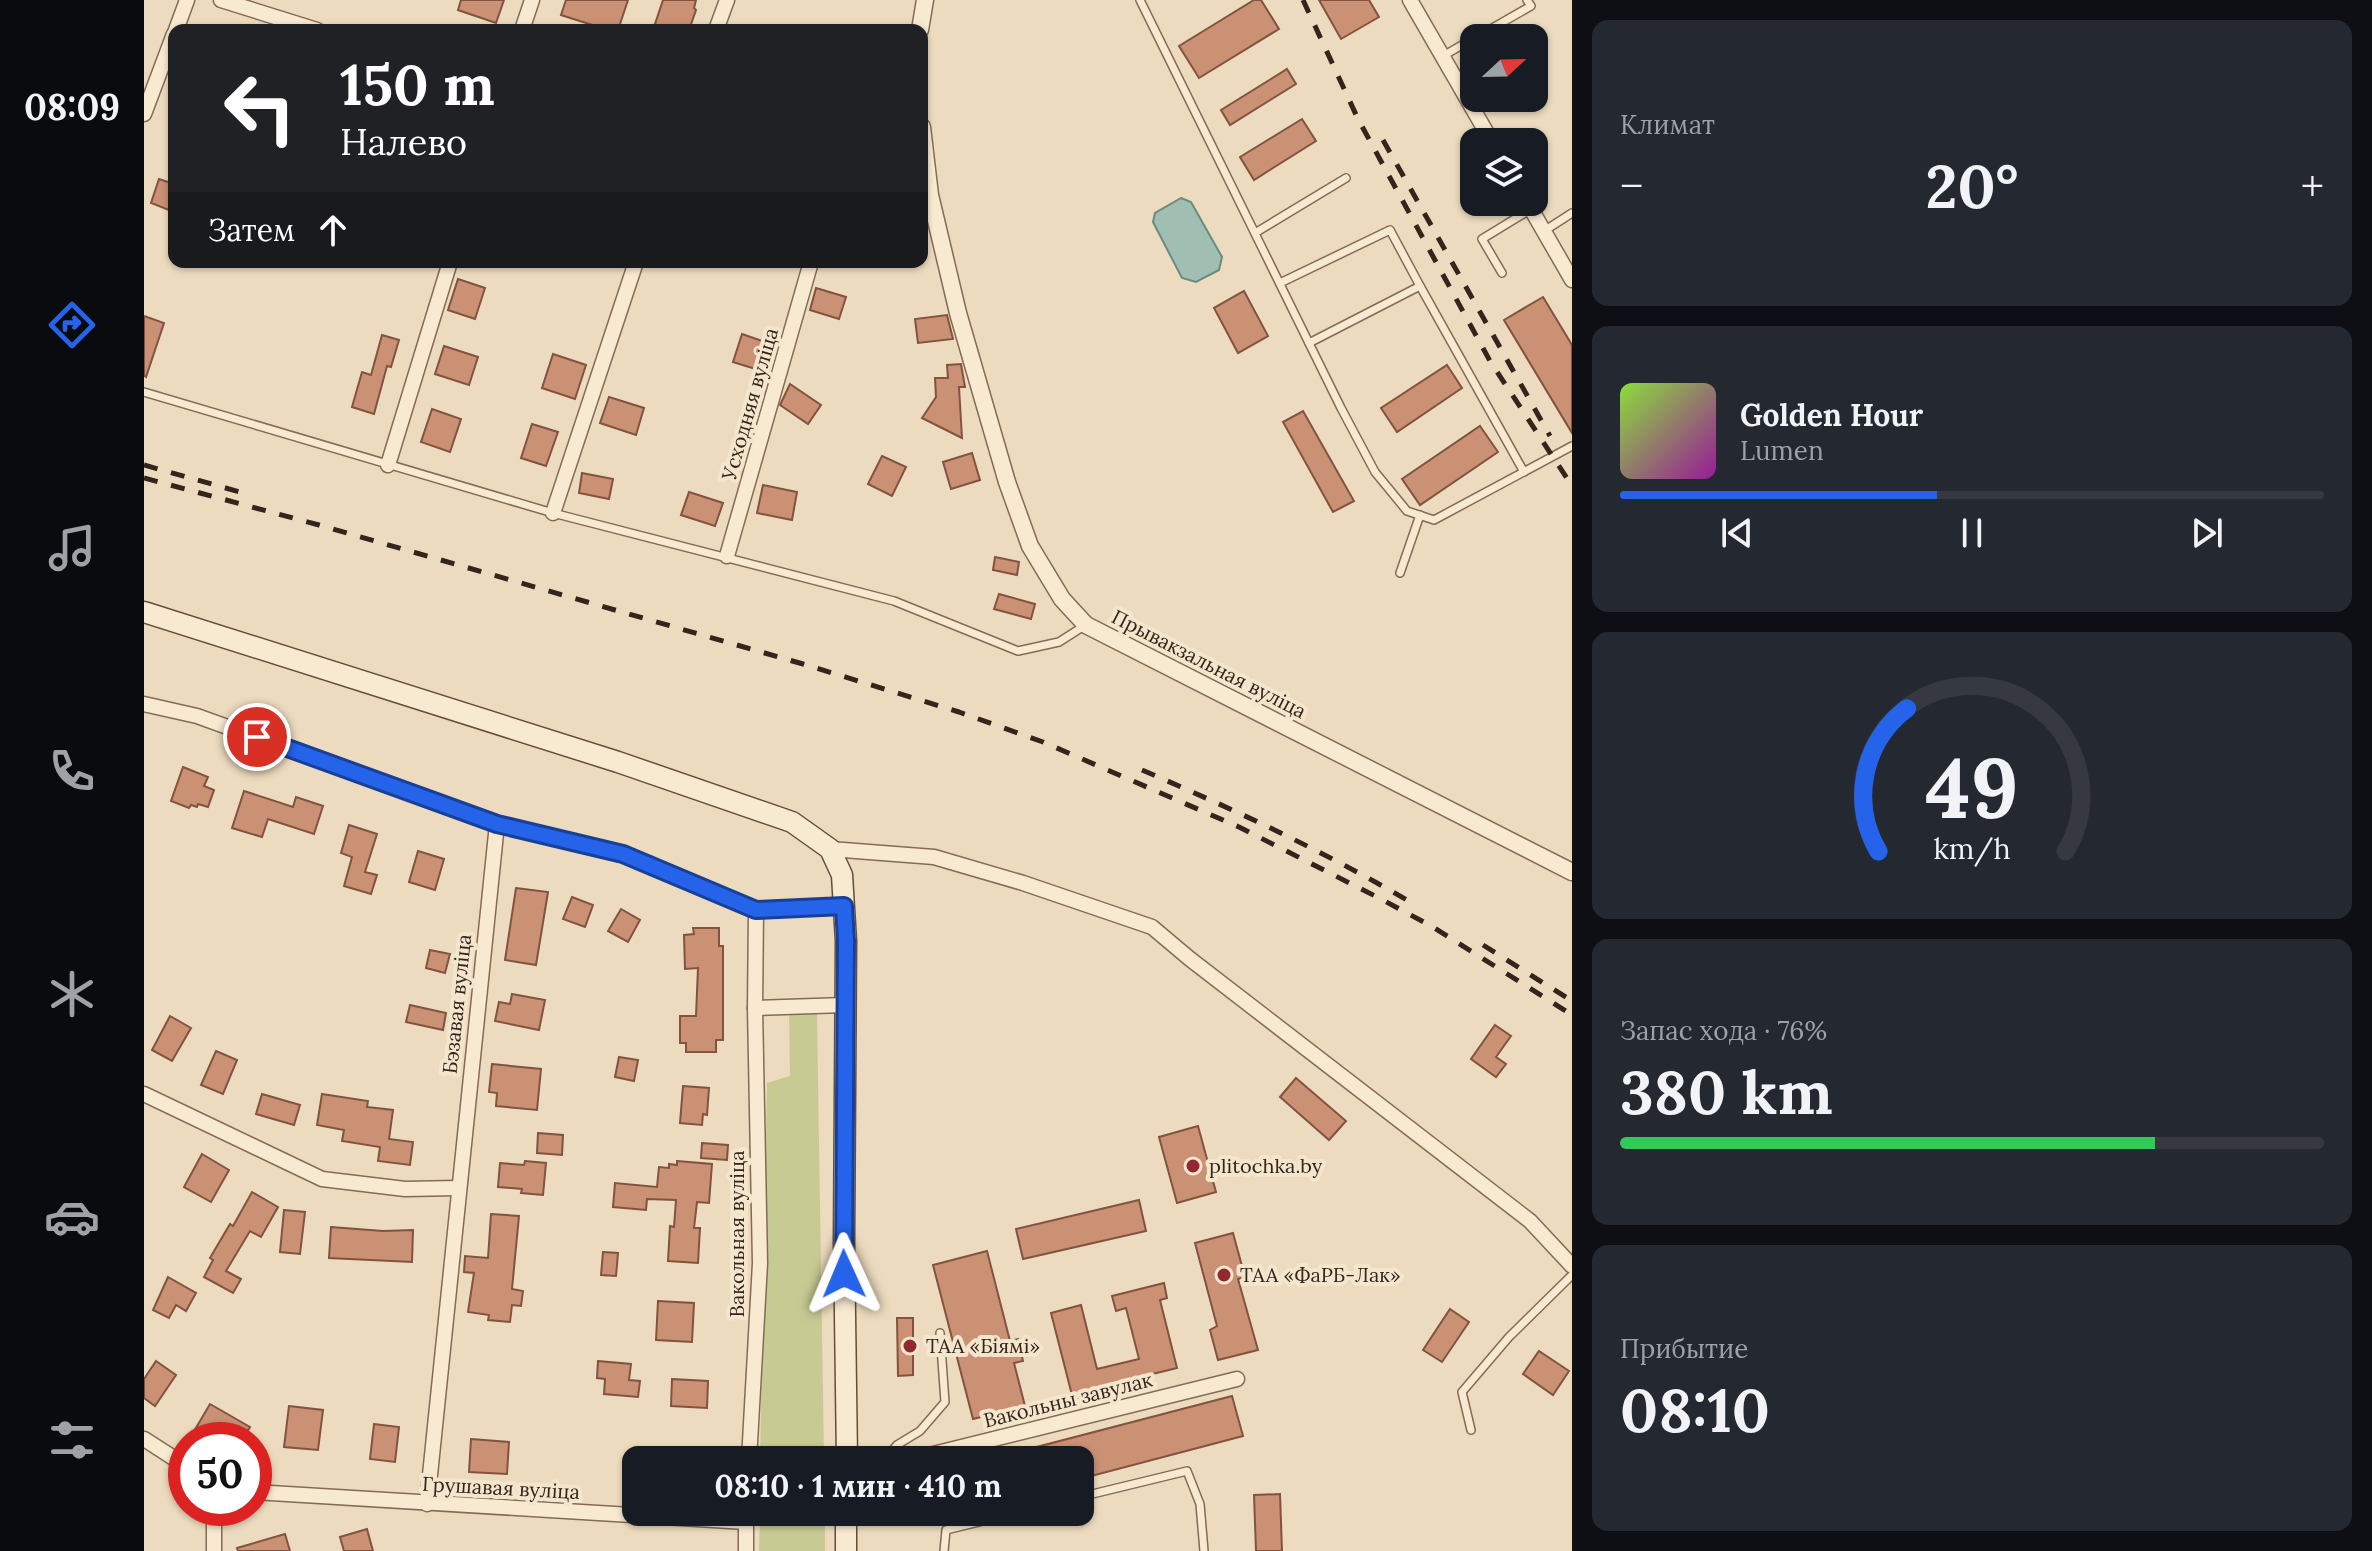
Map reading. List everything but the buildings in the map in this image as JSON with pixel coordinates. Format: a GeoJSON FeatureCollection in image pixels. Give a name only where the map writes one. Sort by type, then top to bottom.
{"type":"FeatureCollection","features":[{"type":"Feature","properties":{"kind":"main road"},"geometry":{"type":"LineString","coordinates":[[144,612],[632,767],[792,822],[830,849],[842,875],[846,941],[844,1242],[847,1446]]}},
{"type":"Feature","properties":{"kind":"main road"},"geometry":{"type":"LineString","coordinates":[[846,1526],[846,1551]]}},
{"type":"Feature","properties":{"kind":"street"},"geometry":{"type":"LineString","coordinates":[[178,24],[187,0]]}},
{"type":"Feature","properties":{"kind":"street"},"geometry":{"type":"LineString","coordinates":[[221,0],[298,24]]}},
{"type":"Feature","properties":{"kind":"street"},"geometry":{"type":"LineString","coordinates":[[524,24],[532,0]]}},
{"type":"Feature","properties":{"kind":"street"},"geometry":{"type":"LineString","coordinates":[[718,24],[727,0]]}},
{"type":"Feature","properties":{"kind":"street"},"geometry":{"type":"LineString","coordinates":[[921,24],[925,0]]}},
{"type":"Feature","properties":{"kind":"street"},"geometry":{"type":"LineString","coordinates":[[1410,0],[1484,128]]}},
{"type":"Feature","properties":{"kind":"street"},"geometry":{"type":"LineString","coordinates":[[144,114],[168,51]]}},
{"type":"Feature","properties":{"kind":"street","name":"Прывакзальная вуліца"},"geometry":{"type":"LineString","coordinates":[[928,203],[1007,482],[1030,546],[1062,599],[1086,625],[1572,872]]}},
{"type":"Feature","properties":{"kind":"street"},"geometry":{"type":"LineString","coordinates":[[1535,216],[1572,280]]}},
{"type":"Feature","properties":{"kind":"street"},"geometry":{"type":"LineString","coordinates":[[388,465],[448,268]]}},
{"type":"Feature","properties":{"kind":"street"},"geometry":{"type":"LineString","coordinates":[[553,513],[634,268]]}},
{"type":"Feature","properties":{"kind":"street","name":"Усходняя вуліца"},"geometry":{"type":"LineString","coordinates":[[727,556],[809,268]]}},
{"type":"Feature","properties":{"kind":"street"},"geometry":{"type":"LineString","coordinates":[[144,704],[197,716],[497,824],[623,854],[756,910],[844,906]]}},
{"type":"Feature","properties":{"kind":"street","name":"Бэзавая вуліца"},"geometry":{"type":"LineString","coordinates":[[427,1504],[497,824]]}},
{"type":"Feature","properties":{"kind":"street"},"geometry":{"type":"LineString","coordinates":[[830,849],[934,857],[1023,883],[1152,927],[1530,1221],[1572,1266]]}},
{"type":"Feature","properties":{"kind":"street","name":"Вакольная вуліца"},"geometry":{"type":"LineString","coordinates":[[750,1446],[760,1263],[756,910]]}},
{"type":"Feature","properties":{"kind":"street"},"geometry":{"type":"LineString","coordinates":[[755,1008],[845,1005]]}},
{"type":"Feature","properties":{"kind":"street"},"geometry":{"type":"LineString","coordinates":[[144,1094],[322,1179],[405,1189],[458,1188]]}},
{"type":"Feature","properties":{"kind":"street","name":"Вакольны завулак"},"geometry":{"type":"LineString","coordinates":[[966,1446],[1237,1379]]}},
{"type":"Feature","properties":{"kind":"street"},"geometry":{"type":"LineString","coordinates":[[144,1439],[168,1454]]}},
{"type":"Feature","properties":{"kind":"street","name":"Грушавая вуліца"},"geometry":{"type":"LineString","coordinates":[[272,1493],[427,1504],[622,1512]]}},
{"type":"Feature","properties":{"kind":"street"},"geometry":{"type":"LineString","coordinates":[[214,1526],[214,1551]]}},
{"type":"Feature","properties":{"kind":"street"},"geometry":{"type":"LineString","coordinates":[[746,1526],[746,1551]]}},
{"type":"Feature","properties":{"kind":"lane"},"geometry":{"type":"LineString","coordinates":[[1140,0],[1375,472],[1407,511],[1434,520],[1572,446]]}},
{"type":"Feature","properties":{"kind":"lane"},"geometry":{"type":"LineString","coordinates":[[1499,24],[1531,6],[1527,0]]}},
{"type":"Feature","properties":{"kind":"lane"},"geometry":{"type":"LineString","coordinates":[[1443,56],[1460,46]]}},
{"type":"Feature","properties":{"kind":"lane"},"geometry":{"type":"LineString","coordinates":[[1255,233],[1346,178]]}},
{"type":"Feature","properties":{"kind":"lane"},"geometry":{"type":"LineString","coordinates":[[1544,231],[1572,213]]}},
{"type":"Feature","properties":{"kind":"lane"},"geometry":{"type":"LineString","coordinates":[[1502,273],[1482,239],[1514,216]]}},
{"type":"Feature","properties":{"kind":"lane"},"geometry":{"type":"LineString","coordinates":[[1280,283],[1390,230],[1524,472]]}},
{"type":"Feature","properties":{"kind":"lane"},"geometry":{"type":"LineString","coordinates":[[1309,343],[1420,286]]}},
{"type":"Feature","properties":{"kind":"lane"},"geometry":{"type":"LineString","coordinates":[[144,392],[553,513],[894,601],[1018,651],[1059,642],[1086,625]]}},
{"type":"Feature","properties":{"kind":"lane"},"geometry":{"type":"LineString","coordinates":[[1400,573],[1420,515]]}},
{"type":"Feature","properties":{"kind":"lane"},"geometry":{"type":"LineString","coordinates":[[1471,1430],[1462,1392],[1509,1337],[1572,1275]]}},
{"type":"Feature","properties":{"kind":"lane"},"geometry":{"type":"LineString","coordinates":[[896,1446],[920,1431],[945,1402],[940,1333]]}},
{"type":"Feature","properties":{"kind":"lane"},"geometry":{"type":"LineString","coordinates":[[1094,1494],[1187,1471],[1200,1504],[1204,1551]]}},
{"type":"Feature","properties":{"kind":"lane"},"geometry":{"type":"LineString","coordinates":[[944,1551],[946,1530],[962,1526]]}},
{"type":"Feature","properties":{"kind":"green space"},"geometry":{"type":"Polygon","coordinates":[[[789,1013],[817,1014],[824,1446],[760,1446],[767,1083],[790,1076],[789,1013]]]}},
{"type":"Feature","properties":{"kind":"green space"},"geometry":{"type":"Polygon","coordinates":[[[760,1526],[825,1526],[825,1551],[759,1551],[760,1526]]]}},
{"type":"Feature","properties":{"kind":"shaded area"},"geometry":{"type":"Polygon","coordinates":[[[1181,198],[1191,202],[1222,257],[1219,270],[1196,282],[1182,278],[1153,222],[1155,213],[1181,198]]]}},
{"type":"Feature","properties":{"kind":"railway"},"geometry":{"type":"LineString","coordinates":[[1303,0],[1358,119],[1490,361],[1572,486]]}},
{"type":"Feature","properties":{"kind":"railway"},"geometry":{"type":"LineString","coordinates":[[1383,140],[1550,436]]}},
{"type":"Feature","properties":{"kind":"railway"},"geometry":{"type":"LineString","coordinates":[[144,465],[240,492]]}},
{"type":"Feature","properties":{"kind":"railway"},"geometry":{"type":"LineString","coordinates":[[144,478],[803,664],[959,712],[1043,742],[1239,827],[1381,899],[1433,927],[1572,1015]]}},
{"type":"Feature","properties":{"kind":"railway"},"geometry":{"type":"LineString","coordinates":[[1142,770],[1276,831],[1407,900]]}},
{"type":"Feature","properties":{"kind":"railway"},"geometry":{"type":"LineString","coordinates":[[1483,945],[1572,1001]]}},
{"type":"Feature","properties":{"kind":"place","name":"plitochka.by"},"geometry":{"type":"Point","coordinates":[1193,1166]}},
{"type":"Feature","properties":{"kind":"place","name":"ТАА «ФаРБ-Лак»"},"geometry":{"type":"Point","coordinates":[1224,1275]}},
{"type":"Feature","properties":{"kind":"place","name":"ТАА «Біямі»"},"geometry":{"type":"Point","coordinates":[910,1346]}},
{"type":"Feature","properties":{"kind":"route"},"geometry":{"type":"LineString","coordinates":[[257,737],[497,824],[623,854],[756,910],[844,906],[844,1274]]}}]}
